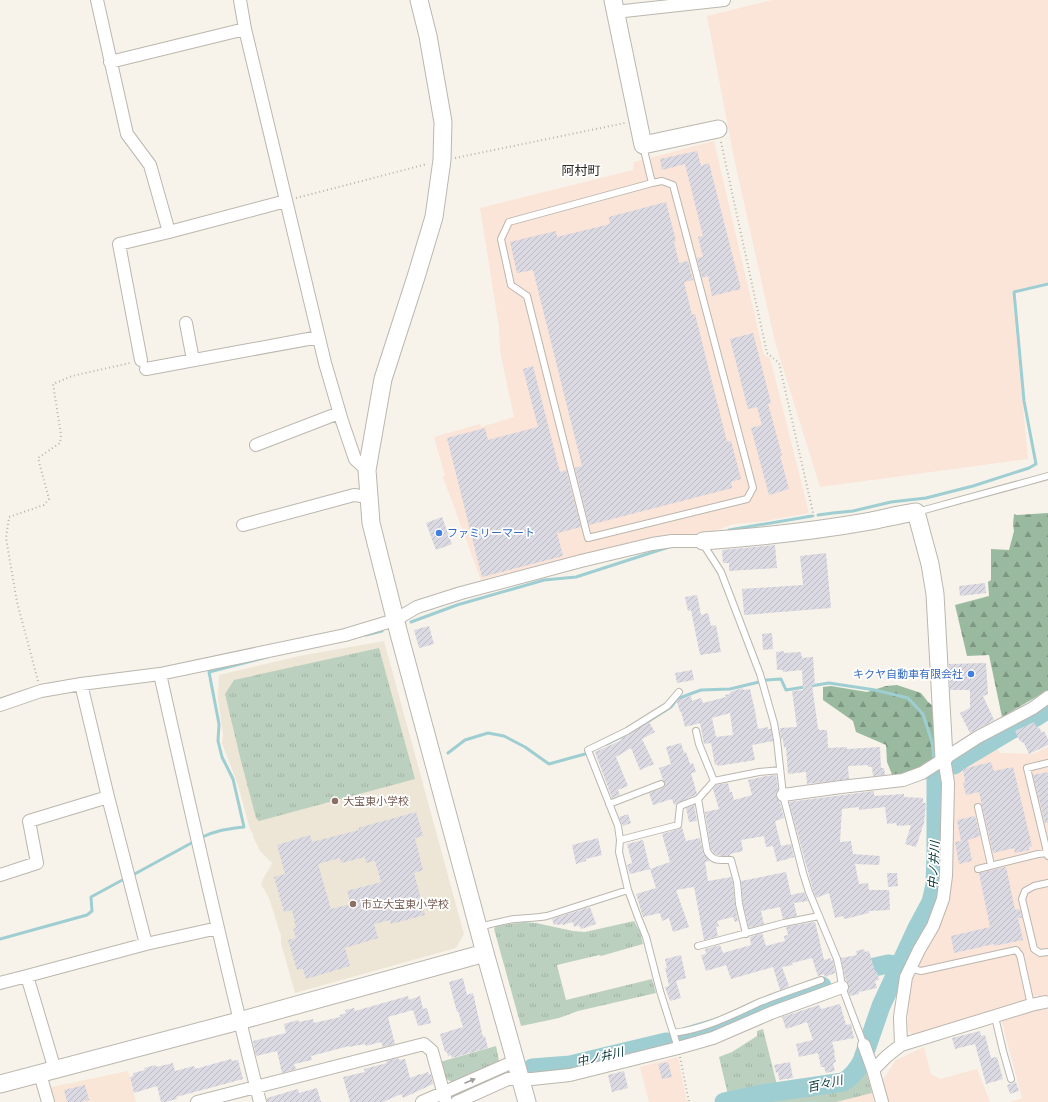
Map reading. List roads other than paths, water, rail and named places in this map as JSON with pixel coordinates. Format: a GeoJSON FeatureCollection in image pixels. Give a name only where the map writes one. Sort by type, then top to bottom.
{"type":"FeatureCollection","features":[{"type":"Feature","properties":{"kind":"street"},"geometry":{"type":"LineString","coordinates":[[97,0],[127,134],[150,164],[169,232]]}},
{"type":"Feature","properties":{"kind":"street"},"geometry":{"type":"LineString","coordinates":[[240,0],[245,29],[325,363],[339,413],[355,459],[367,470]]}},
{"type":"Feature","properties":{"kind":"street"},"geometry":{"type":"LineString","coordinates":[[419,0],[428,36],[443,122],[442,160],[434,217],[383,379],[367,470],[371,523],[395,620],[527,1102]]}},
{"type":"Feature","properties":{"kind":"street"},"geometry":{"type":"LineString","coordinates":[[718,129],[643,145],[614,6],[724,0]]}},
{"type":"Feature","properties":{"kind":"street"},"geometry":{"type":"LineString","coordinates":[[110,62],[245,29]]}},
{"type":"Feature","properties":{"kind":"street"},"geometry":{"type":"LineString","coordinates":[[286,201],[119,244],[144,365],[193,360],[318,337]]}},
{"type":"Feature","properties":{"kind":"street"},"geometry":{"type":"LineString","coordinates":[[186,323],[193,360]]}},
{"type":"Feature","properties":{"kind":"street"},"geometry":{"type":"LineString","coordinates":[[256,445],[339,413]]}},
{"type":"Feature","properties":{"kind":"street"},"geometry":{"type":"LineString","coordinates":[[243,524],[354,495],[369,497]]}},
{"type":"Feature","properties":{"kind":"street"},"geometry":{"type":"LineString","coordinates":[[0,705],[41,691],[81,684],[160,674],[345,635],[395,620],[417,608],[461,593],[580,561],[652,544],[672,541],[703,541],[750,537],[870,521],[916,512],[930,564],[935,594],[944,758],[948,782],[946,876],[942,899],[933,926],[909,968],[906,977],[900,1017],[901,1045]]}},
{"type":"Feature","properties":{"kind":"street"},"geometry":{"type":"LineString","coordinates":[[160,674],[239,1021],[260,1102]]}},
{"type":"Feature","properties":{"kind":"street"},"geometry":{"type":"LineString","coordinates":[[81,684],[146,944]]}},
{"type":"Feature","properties":{"kind":"street"},"geometry":{"type":"LineString","coordinates":[[783,795],[903,780],[922,773],[978,737],[1033,708],[1048,697]]}},
{"type":"Feature","properties":{"kind":"street"},"geometry":{"type":"LineString","coordinates":[[0,875],[37,863],[29,821],[108,796]]}},
{"type":"Feature","properties":{"kind":"street"},"geometry":{"type":"LineString","coordinates":[[0,983],[146,944],[218,928]]}},
{"type":"Feature","properties":{"kind":"street"},"geometry":{"type":"LineString","coordinates":[[0,1084],[239,1021],[485,953]]}},
{"type":"Feature","properties":{"kind":"street"},"geometry":{"type":"LineString","coordinates":[[27,976],[48,1072],[48,1102]]}},
{"type":"Feature","properties":{"kind":"street"},"geometry":{"type":"LineString","coordinates":[[457,1102],[508,1080],[570,1075],[713,1038],[788,998],[842,987]]}},
{"type":"Feature","properties":{"kind":"street"},"geometry":{"type":"LineString","coordinates":[[873,1070],[886,1056],[901,1045],[1046,1002]]}},
{"type":"Feature","properties":{"kind":"street"},"geometry":{"type":"LineString","coordinates":[[197,1102],[424,1044],[432,1051],[445,1097]]}},
{"type":"Feature","properties":{"kind":"street"},"geometry":{"type":"LineString","coordinates":[[864,1045],[882,1102]]}},
{"type":"Feature","properties":{"kind":"street"},"geometry":{"type":"LineString","coordinates":[[422,1102],[445,1097],[515,1061]]}},
{"type":"Feature","properties":{"kind":"lane"},"geometry":{"type":"LineString","coordinates":[[643,145],[652,183]]}},
{"type":"Feature","properties":{"kind":"lane"},"geometry":{"type":"LineString","coordinates":[[662,181],[673,185],[753,488],[747,499],[588,538],[527,296],[511,285],[501,239],[509,222],[652,183],[662,181]]}},
{"type":"Feature","properties":{"kind":"lane"},"geometry":{"type":"LineString","coordinates":[[916,512],[1048,476]]}},
{"type":"Feature","properties":{"kind":"lane"},"geometry":{"type":"LineString","coordinates":[[703,541],[705,547],[721,572],[760,674],[774,723],[783,795],[803,873],[809,892],[837,958],[842,987],[864,1045]]}},
{"type":"Feature","properties":{"kind":"lane"},"geometry":{"type":"LineString","coordinates":[[678,1048],[660,991],[646,937],[628,890],[619,852],[620,840],[618,826],[588,750],[627,731],[667,706],[679,692]]}},
{"type":"Feature","properties":{"kind":"lane"},"geometry":{"type":"LineString","coordinates":[[696,731],[699,744],[714,781]]}},
{"type":"Feature","properties":{"kind":"lane"},"geometry":{"type":"LineString","coordinates":[[978,868],[1038,854],[1048,854],[1028,768],[1048,763]]}},
{"type":"Feature","properties":{"kind":"lane"},"geometry":{"type":"LineString","coordinates":[[620,840],[678,825],[680,806],[698,799],[714,781],[759,772],[780,770]]}},
{"type":"Feature","properties":{"kind":"lane"},"geometry":{"type":"LineString","coordinates":[[609,804],[661,784]]}},
{"type":"Feature","properties":{"kind":"lane"},"geometry":{"type":"LineString","coordinates":[[698,799],[709,855],[715,860],[731,860],[737,882],[739,904],[746,934]]}},
{"type":"Feature","properties":{"kind":"lane"},"geometry":{"type":"LineString","coordinates":[[978,807],[991,865]]}},
{"type":"Feature","properties":{"kind":"lane"},"geometry":{"type":"LineString","coordinates":[[1048,883],[1034,886],[1025,891],[1022,899],[1034,949],[1040,952],[1048,952]]}},
{"type":"Feature","properties":{"kind":"lane"},"geometry":{"type":"LineString","coordinates":[[478,927],[515,919],[547,916],[628,890]]}},
{"type":"Feature","properties":{"kind":"lane"},"geometry":{"type":"LineString","coordinates":[[698,946],[784,923],[819,916]]}},
{"type":"Feature","properties":{"kind":"lane"},"geometry":{"type":"LineString","coordinates":[[909,968],[921,971],[1016,950],[1020,955],[1031,1006]]}},
{"type":"Feature","properties":{"kind":"lane"},"geometry":{"type":"LineString","coordinates":[[673,1033],[693,1030],[712,1024],[762,1002],[788,998],[821,980]]}},
{"type":"Feature","properties":{"kind":"lane"},"geometry":{"type":"LineString","coordinates":[[995,1017],[1011,1079]]}},
{"type":"Feature","properties":{"kind":"waterway"},"geometry":{"type":"LineString","coordinates":[[818,515],[853,511],[891,502],[926,498],[973,486],[1029,468],[1036,464],[1024,401],[1014,292],[1048,284]]}},
{"type":"Feature","properties":{"kind":"waterway"},"geometry":{"type":"LineString","coordinates":[[729,530],[812,516]]}},
{"type":"Feature","properties":{"kind":"waterway"},"geometry":{"type":"LineString","coordinates":[[411,622],[457,605],[544,580],[576,577],[672,546]]}},
{"type":"Feature","properties":{"kind":"waterway"},"geometry":{"type":"LineString","coordinates":[[366,635],[382,631]]}},
{"type":"Feature","properties":{"kind":"waterway"},"geometry":{"type":"LineString","coordinates":[[200,838],[227,829],[244,827],[233,779],[222,757],[218,741],[219,724],[209,672],[267,657]]}},
{"type":"Feature","properties":{"kind":"waterway"},"geometry":{"type":"LineString","coordinates":[[766,680],[781,679],[786,690],[829,683],[875,690],[908,698],[923,714],[932,742],[934,760]]}},
{"type":"Feature","properties":{"kind":"waterway"},"geometry":{"type":"LineString","coordinates":[[644,724],[671,707],[677,699],[690,694],[701,690],[730,689],[759,682]]}},
{"type":"Feature","properties":{"kind":"waterway","name":"中ノ井川"},"geometry":{"type":"LineString","coordinates":[[954,765],[1048,709]]}},
{"type":"Feature","properties":{"kind":"waterway"},"geometry":{"type":"LineString","coordinates":[[448,753],[465,740],[488,733],[504,736],[525,747],[549,764],[585,754]]}},
{"type":"Feature","properties":{"kind":"waterway"},"geometry":{"type":"LineString","coordinates":[[607,744],[623,736]]}},
{"type":"Feature","properties":{"kind":"waterway","name":"百々川"},"geometry":{"type":"LineString","coordinates":[[724,1102],[761,1094],[843,1082],[852,1076],[858,1068],[862,1061],[881,1006],[917,928],[931,902],[935,885],[936,776]]}},
{"type":"Feature","properties":{"kind":"waterway"},"geometry":{"type":"LineString","coordinates":[[131,876],[195,841]]}},
{"type":"Feature","properties":{"kind":"waterway"},"geometry":{"type":"LineString","coordinates":[[0,939],[87,915],[92,911],[91,897],[126,878]]}},
{"type":"Feature","properties":{"kind":"waterway","name":"中ノ井川"},"geometry":{"type":"LineString","coordinates":[[870,968],[901,963]]}},
{"type":"Feature","properties":{"kind":"waterway","name":"中ノ井川"},"geometry":{"type":"LineString","coordinates":[[684,1037],[724,1025],[756,1010],[822,986]]}},
{"type":"Feature","properties":{"kind":"waterway","name":"中ノ井川"},"geometry":{"type":"LineString","coordinates":[[532,1068],[570,1065],[666,1042]]}},
{"type":"Feature","properties":{"kind":"waterway","name":"中ノ井川"},"geometry":{"type":"LineString","coordinates":[[456,1094],[502,1074]]}},
{"type":"Feature","properties":{"kind":"place","name":"ファミリーマート"},"geometry":{"type":"Point","coordinates":[439,533]}},
{"type":"Feature","properties":{"kind":"place","name":"キクヤ自動車有限会社"},"geometry":{"type":"Point","coordinates":[971,674]}},
{"type":"Feature","properties":{"kind":"place","name":"大宝東小学校"},"geometry":{"type":"Point","coordinates":[335,801]}},
{"type":"Feature","properties":{"kind":"place","name":"市立大宝東小学校"},"geometry":{"type":"Point","coordinates":[353,904]}},
{"type":"Feature","properties":{"kind":"district","name":"阿村町"},"geometry":{"type":"Point","coordinates":[581,170]}}]}
